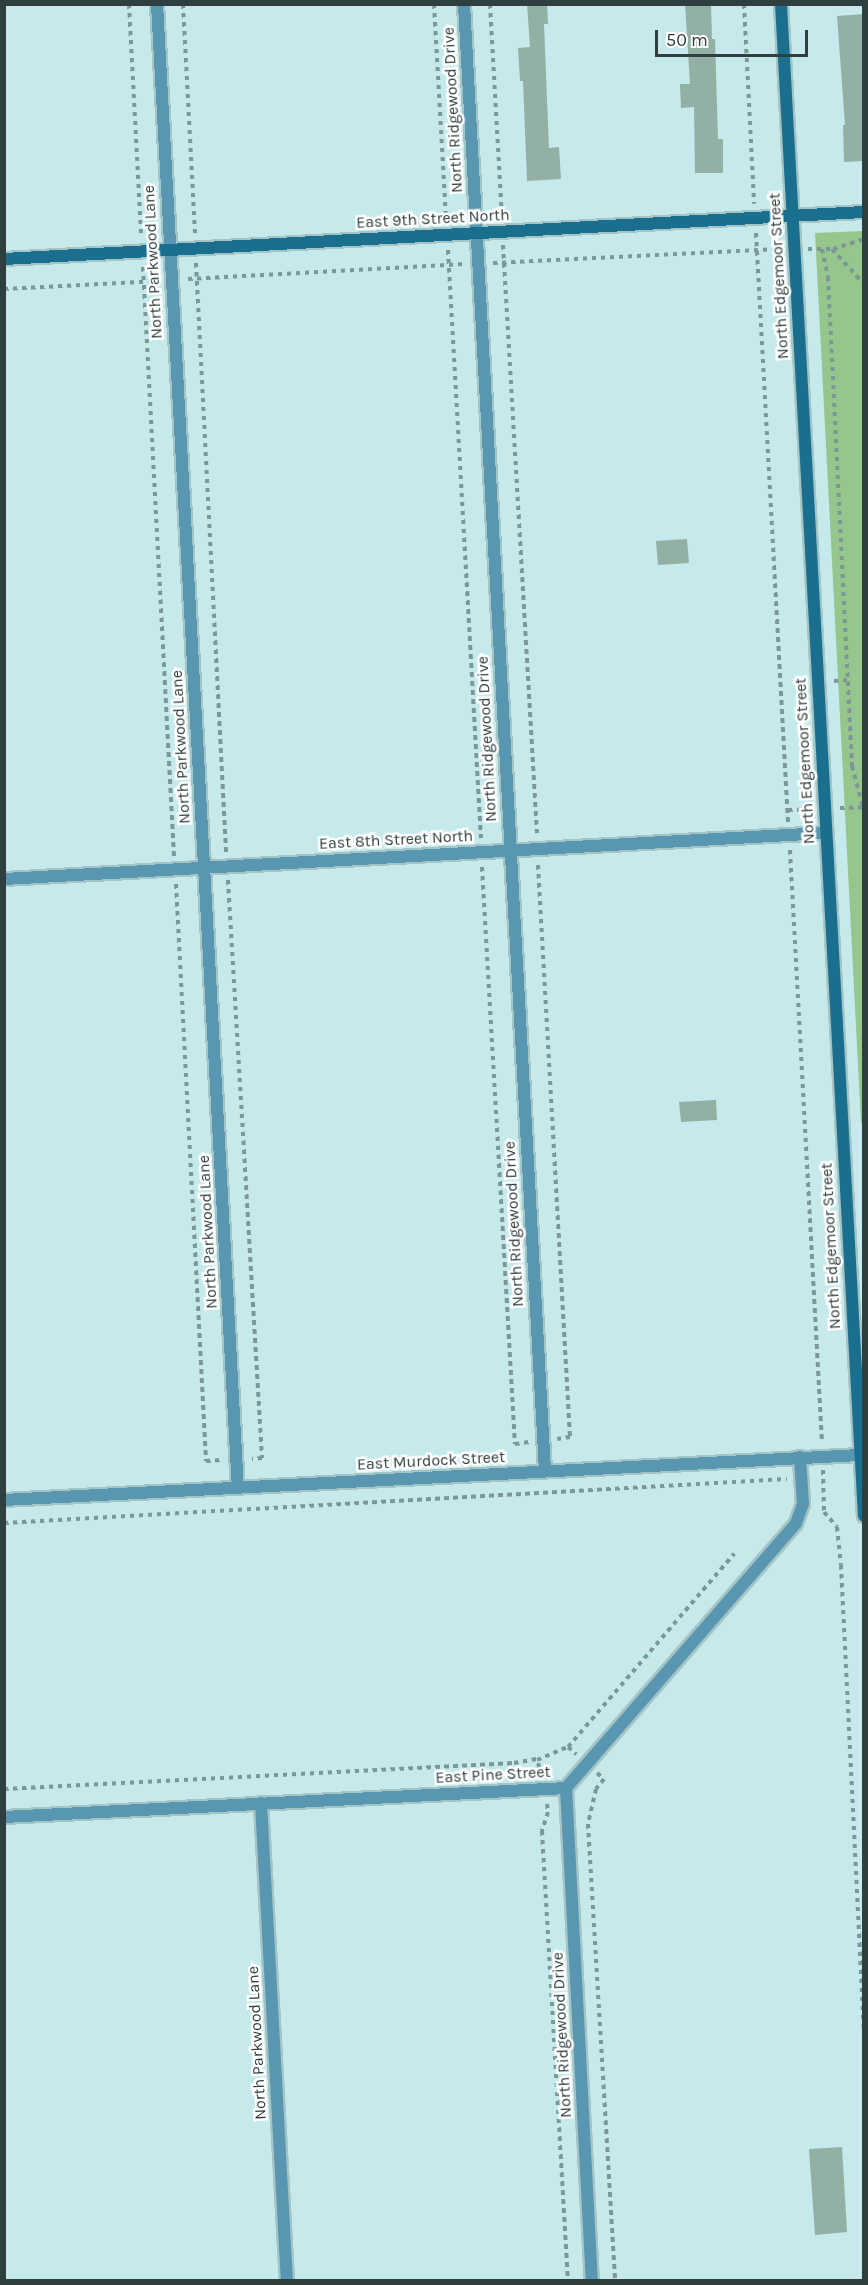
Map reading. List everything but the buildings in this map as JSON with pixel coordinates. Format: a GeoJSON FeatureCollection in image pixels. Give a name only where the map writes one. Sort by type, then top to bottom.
{"type":"FeatureCollection","features":[{"type":"Feature","properties":{"kind":"street","name":"North Parkwood Lane"},"geometry":{"type":"LineString","coordinates":[[157,4],[238,1488]]}},
{"type":"Feature","properties":{"kind":"street","name":"North Ridgewood Drive"},"geometry":{"type":"LineString","coordinates":[[464,4],[545,1471]]}},
{"type":"Feature","properties":{"kind":"street","name":"North Edgemoor Street"},"geometry":{"type":"LineString","coordinates":[[781,4],[864,1516]]}},
{"type":"Feature","properties":{"kind":"street","name":"East 9th Street North"},"geometry":{"type":"LineString","coordinates":[[4,259],[864,212]]}},
{"type":"Feature","properties":{"kind":"street","name":"East 8th Street North"},"geometry":{"type":"LineString","coordinates":[[4,879],[825,833]]}},
{"type":"Feature","properties":{"kind":"street","name":"East Murdock Street"},"geometry":{"type":"LineString","coordinates":[[4,1500],[860,1455]]}},
{"type":"Feature","properties":{"kind":"street","name":"East Pine Street"},"geometry":{"type":"LineString","coordinates":[[4,1817],[566,1788],[796,1523],[803,1504],[800,1457]]}},
{"type":"Feature","properties":{"kind":"street","name":"North Ridgewood Drive"},"geometry":{"type":"LineString","coordinates":[[566,1788],[592,2280]]}},
{"type":"Feature","properties":{"kind":"street","name":"North Parkwood Lane"},"geometry":{"type":"LineString","coordinates":[[261,1803],[287,2280]]}},
{"type":"Feature","properties":{"kind":"path"},"geometry":{"type":"LineString","coordinates":[[129,4],[206,1461],[262,1458],[227,866],[183,4]]}},
{"type":"Feature","properties":{"kind":"path"},"geometry":{"type":"LineString","coordinates":[[434,4],[515,1444],[570,1437],[490,4]]}},
{"type":"Feature","properties":{"kind":"path"},"geometry":{"type":"LineString","coordinates":[[744,4],[824,1512],[837,1527],[841,1565],[864,2032]]}},
{"type":"Feature","properties":{"kind":"path"},"geometry":{"type":"LineString","coordinates":[[4,289],[478,263],[794,248],[832,249],[864,239]]}},
{"type":"Feature","properties":{"kind":"path"},"geometry":{"type":"LineString","coordinates":[[822,249],[828,277],[852,766],[863,807]]}},
{"type":"Feature","properties":{"kind":"path"},"geometry":{"type":"LineString","coordinates":[[832,249],[864,284]]}},
{"type":"Feature","properties":{"kind":"path"},"geometry":{"type":"LineString","coordinates":[[834,681],[848,680]]}},
{"type":"Feature","properties":{"kind":"path"},"geometry":{"type":"LineString","coordinates":[[4,1523],[789,1479],[823,1494]]}},
{"type":"Feature","properties":{"kind":"path"},"geometry":{"type":"LineString","coordinates":[[568,1746],[734,1554]]}},
{"type":"Feature","properties":{"kind":"path"},"geometry":{"type":"LineString","coordinates":[[4,1789],[514,1763],[543,1757]]}},
{"type":"Feature","properties":{"kind":"green space"},"geometry":{"type":"Polygon","coordinates":[[[863,231],[864,1123],[861,1123],[815,233],[863,231]]]}}]}
